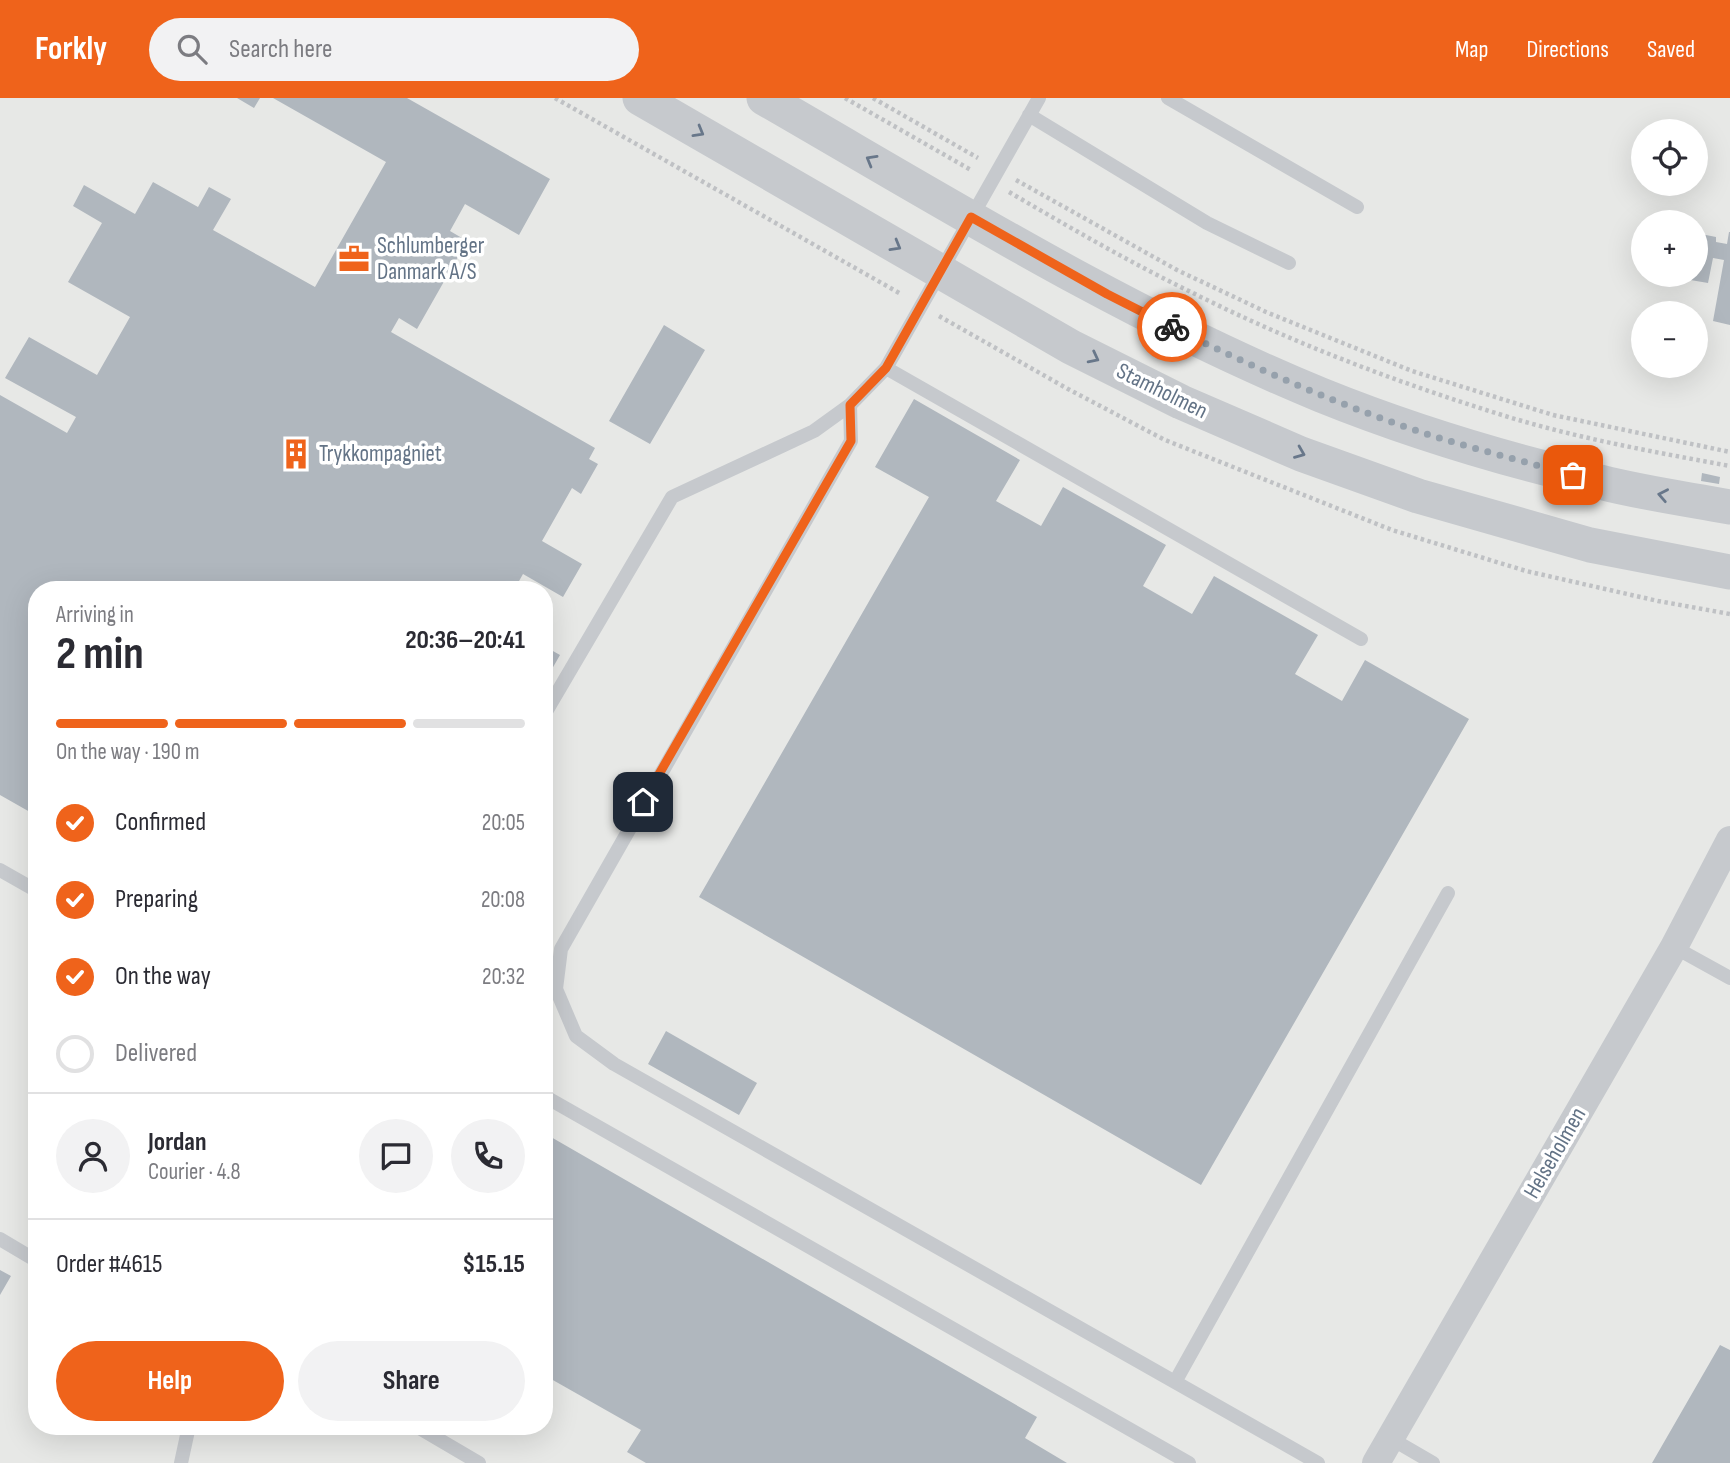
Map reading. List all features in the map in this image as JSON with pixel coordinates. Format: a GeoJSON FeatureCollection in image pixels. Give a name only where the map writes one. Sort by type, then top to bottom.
{"type":"FeatureCollection","features":[{"type":"Feature","properties":{"kind":"street","name":"Stamholmen"},"geometry":{"type":"LineString","coordinates":[[640,98],[1095,359],[1181,402],[1301,454],[1419,496],[1590,545],[1730,572]]}},
{"type":"Feature","properties":{"kind":"street"},"geometry":{"type":"LineString","coordinates":[[764,98],[1118,300],[1222,352],[1323,396],[1438,437],[1600,483],[1730,507]]}},
{"type":"Feature","properties":{"kind":"street","name":"Helseholmen"},"geometry":{"type":"LineString","coordinates":[[1376,1463],[1674,947],[1730,840]]}},
{"type":"Feature","properties":{"kind":"lane"},"geometry":{"type":"LineString","coordinates":[[1168,98],[1357,207]]}},
{"type":"Feature","properties":{"kind":"lane"},"geometry":{"type":"LineString","coordinates":[[553,700],[672,497],[814,431],[850,405],[886,368],[1036,99]]}},
{"type":"Feature","properties":{"kind":"lane"},"geometry":{"type":"LineString","coordinates":[[1029,115],[1207,223],[1289,263]]}},
{"type":"Feature","properties":{"kind":"lane"},"geometry":{"type":"LineString","coordinates":[[886,368],[1360,639]]}},
{"type":"Feature","properties":{"kind":"lane"},"geometry":{"type":"LineString","coordinates":[[850,405],[851,441],[561,949],[556,989],[576,1036],[614,1064],[1318,1463]]}},
{"type":"Feature","properties":{"kind":"lane"},"geometry":{"type":"LineString","coordinates":[[0,870],[28,886]]}},
{"type":"Feature","properties":{"kind":"lane"},"geometry":{"type":"LineString","coordinates":[[1174,1382],[1448,893]]}},
{"type":"Feature","properties":{"kind":"lane"},"geometry":{"type":"LineString","coordinates":[[1674,947],[1730,978]]}},
{"type":"Feature","properties":{"kind":"lane"},"geometry":{"type":"LineString","coordinates":[[553,1101],[1189,1463]]}},
{"type":"Feature","properties":{"kind":"lane"},"geometry":{"type":"LineString","coordinates":[[0,1240],[28,1256]]}},
{"type":"Feature","properties":{"kind":"lane"},"geometry":{"type":"LineString","coordinates":[[181,1463],[187,1435]]}},
{"type":"Feature","properties":{"kind":"lane"},"geometry":{"type":"LineString","coordinates":[[431,1435],[479,1463]]}},
{"type":"Feature","properties":{"kind":"lane"},"geometry":{"type":"LineString","coordinates":[[1390,1438],[1433,1463]]}},
{"type":"Feature","properties":{"kind":"path"},"geometry":{"type":"LineString","coordinates":[[845,98],[1177,270],[1266,312],[1412,371],[1553,415],[1730,452]]}},
{"type":"Feature","properties":{"kind":"path"},"geometry":{"type":"LineString","coordinates":[[873,98],[1082,235],[1190,292],[1287,337],[1392,378],[1504,416],[1621,446],[1730,466]]}},
{"type":"Feature","properties":{"kind":"shaded area"},"geometry":{"type":"Polygon","coordinates":[[[0,98],[1730,98],[1730,1463],[0,1463],[0,98]]]}},
{"type":"Feature","properties":{"kind":"building"},"geometry":{"type":"Polygon","coordinates":[[[237,98],[260,98],[254,108],[237,98]]]}},
{"type":"Feature","properties":{"kind":"building","name":"Trykkompagniet"},"geometry":{"type":"Polygon","coordinates":[[[273,98],[407,98],[550,179],[519,235],[465,204],[450,231],[467,241],[417,329],[399,318],[391,332],[595,448],[589,459],[598,464],[581,494],[572,488],[542,541],[582,564],[563,597],[553,591],[553,581],[535,581],[523,574],[519,581],[28,581],[28,811],[0,795],[0,395],[67,433],[76,417],[5,378],[29,337],[97,375],[130,317],[68,282],[102,223],[73,206],[84,185],[135,214],[153,182],[198,207],[209,187],[231,199],[213,230],[315,287],[386,162],[273,98]]]}},
{"type":"Feature","properties":{"kind":"building"},"geometry":{"type":"Polygon","coordinates":[[[1730,232],[1730,325],[1713,321],[1724,260],[1713,258],[1708,283],[1708,235],[1716,237],[1716,242],[1727,244],[1730,232]]]}},
{"type":"Feature","properties":{"kind":"building"},"geometry":{"type":"Polygon","coordinates":[[[664,325],[705,350],[650,444],[609,421],[664,325]]]}},
{"type":"Feature","properties":{"kind":"building"},"geometry":{"type":"Polygon","coordinates":[[[914,399],[1020,460],[996,501],[1041,526],[1063,487],[1166,545],[1143,586],[1192,614],[1214,576],[1318,635],[1295,674],[1342,701],[1365,660],[1469,719],[1201,1185],[699,897],[929,497],[875,467],[914,399]]]}},
{"type":"Feature","properties":{"kind":"building"},"geometry":{"type":"Polygon","coordinates":[[[1702,473],[1720,477],[1719,484],[1701,481],[1702,473]]]}},
{"type":"Feature","properties":{"kind":"building"},"geometry":{"type":"Polygon","coordinates":[[[553,651],[560,655],[553,667],[553,651]]]}},
{"type":"Feature","properties":{"kind":"building"},"geometry":{"type":"Polygon","coordinates":[[[666,1031],[757,1083],[739,1115],[648,1064],[666,1031]]]}},
{"type":"Feature","properties":{"kind":"building"},"geometry":{"type":"Polygon","coordinates":[[[553,1138],[1037,1417],[1025,1438],[1067,1463],[646,1463],[627,1452],[641,1430],[553,1380],[553,1138]]]}},
{"type":"Feature","properties":{"kind":"building"},"geometry":{"type":"Polygon","coordinates":[[[0,1270],[11,1276],[0,1295],[0,1270]]]}},
{"type":"Feature","properties":{"kind":"building"},"geometry":{"type":"Polygon","coordinates":[[[1720,1345],[1730,1350],[1730,1463],[1652,1463],[1720,1345]]]}},
{"type":"Feature","properties":{"kind":"way so far"},"geometry":{"type":"LineString","coordinates":[[1172,327],[1323,396],[1438,437],[1573,475]]}},
{"type":"Feature","properties":{"kind":"place","name":"Schlumberger Danmark A/S"},"geometry":{"type":"Point","coordinates":[354,259]}},
{"type":"Feature","properties":{"kind":"place","name":"Trykkompagniet"},"geometry":{"type":"Point","coordinates":[296,454]}},
{"type":"Feature","properties":{"kind":"route"},"geometry":{"type":"LineString","coordinates":[[643,802],[851,441],[850,405],[886,368],[971,217],[1107,294],[1172,327]]}}]}
